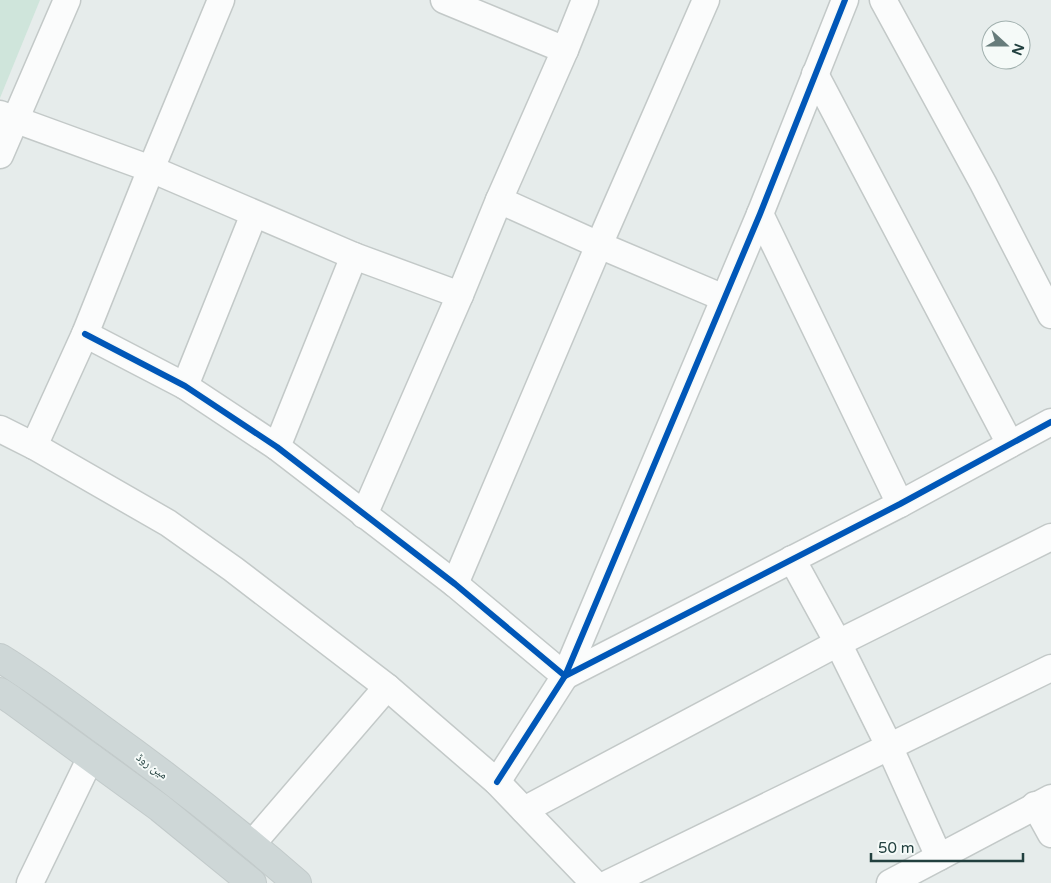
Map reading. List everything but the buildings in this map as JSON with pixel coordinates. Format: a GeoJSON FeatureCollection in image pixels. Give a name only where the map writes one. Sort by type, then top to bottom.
{"type":"FeatureCollection","features":[{"type":"Feature","properties":{"kind":"main road","name":"مین روڈ"},"geometry":{"type":"LineString","coordinates":[[0,658],[28,675],[170,779],[252,844],[297,883]]}},
{"type":"Feature","properties":{"kind":"main road"},"geometry":{"type":"LineString","coordinates":[[0,692],[160,808],[252,883]]}},
{"type":"Feature","properties":{"kind":"street"},"geometry":{"type":"LineString","coordinates":[[0,154],[7,117],[67,0]]}},
{"type":"Feature","properties":{"kind":"street"},"geometry":{"type":"LineString","coordinates":[[34,446],[85,334],[150,169],[221,0]]}},
{"type":"Feature","properties":{"kind":"street"},"geometry":{"type":"LineString","coordinates":[[364,515],[585,0]]}},
{"type":"Feature","properties":{"kind":"street"},"geometry":{"type":"LineString","coordinates":[[455,584],[599,245],[706,0]]}},
{"type":"Feature","properties":{"kind":"street"},"geometry":{"type":"LineString","coordinates":[[497,782],[565,676],[760,214],[845,0]]}},
{"type":"Feature","properties":{"kind":"street"},"geometry":{"type":"LineString","coordinates":[[883,0],[983,183],[1051,315]]}},
{"type":"Feature","properties":{"kind":"street"},"geometry":{"type":"LineString","coordinates":[[456,2],[564,50]]}},
{"type":"Feature","properties":{"kind":"street"},"geometry":{"type":"LineString","coordinates":[[815,74],[1010,444]]}},
{"type":"Feature","properties":{"kind":"street"},"geometry":{"type":"LineString","coordinates":[[7,117],[150,169],[354,256],[460,295]]}},
{"type":"Feature","properties":{"kind":"street"},"geometry":{"type":"LineString","coordinates":[[499,200],[724,298]]}},
{"type":"Feature","properties":{"kind":"street"},"geometry":{"type":"LineString","coordinates":[[184,386],[254,214]]}},
{"type":"Feature","properties":{"kind":"street"},"geometry":{"type":"LineString","coordinates":[[760,214],[900,504]]}},
{"type":"Feature","properties":{"kind":"street"},"geometry":{"type":"LineString","coordinates":[[277,446],[354,256]]}},
{"type":"Feature","properties":{"kind":"street"},"geometry":{"type":"LineString","coordinates":[[85,334],[184,386],[277,446],[455,584],[565,676]]}},
{"type":"Feature","properties":{"kind":"street"},"geometry":{"type":"LineString","coordinates":[[565,676],[900,504],[1051,422]]}},
{"type":"Feature","properties":{"kind":"street"},"geometry":{"type":"LineString","coordinates":[[0,429],[34,446],[168,523],[234,569],[387,687],[497,782],[594,883]]}},
{"type":"Feature","properties":{"kind":"street"},"geometry":{"type":"LineString","coordinates":[[524,810],[838,643],[1051,538]]}},
{"type":"Feature","properties":{"kind":"street"},"geometry":{"type":"LineString","coordinates":[[792,559],[838,643],[889,746],[939,857]]}},
{"type":"Feature","properties":{"kind":"street"},"geometry":{"type":"LineString","coordinates":[[609,883],[1051,668]]}},
{"type":"Feature","properties":{"kind":"street"},"geometry":{"type":"LineString","coordinates":[[252,844],[387,687]]}},
{"type":"Feature","properties":{"kind":"street"},"geometry":{"type":"LineString","coordinates":[[30,883],[91,757]]}},
{"type":"Feature","properties":{"kind":"street"},"geometry":{"type":"LineString","coordinates":[[890,883],[1043,802],[1051,834]]}},
{"type":"Feature","properties":{"kind":"green space"},"geometry":{"type":"Polygon","coordinates":[[[0,0],[40,0],[0,98],[0,0]]]}},
{"type":"Feature","properties":{"kind":"cycle path"},"geometry":{"type":"LineString","coordinates":[[497,782],[565,676],[760,214],[845,0]]}},
{"type":"Feature","properties":{"kind":"cycle path"},"geometry":{"type":"LineString","coordinates":[[85,334],[185,386],[277,447],[455,584],[565,676],[900,504],[1051,422]]}}]}
